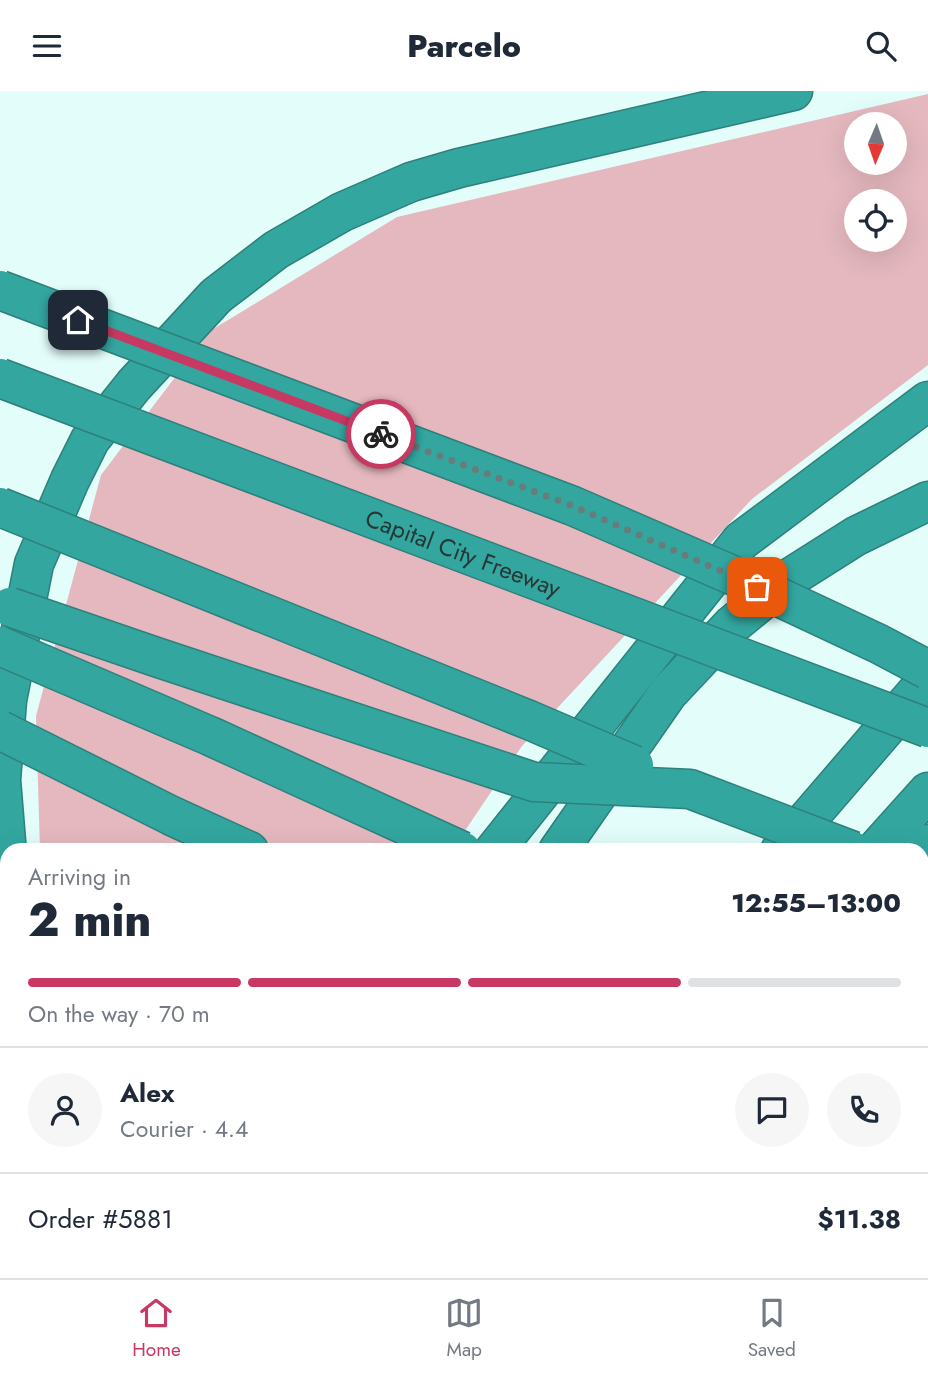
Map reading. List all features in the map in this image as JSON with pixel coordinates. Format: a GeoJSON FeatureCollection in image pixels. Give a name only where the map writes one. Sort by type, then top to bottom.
{"type":"FeatureCollection","features":[{"type":"Feature","properties":{"kind":"highway"},"geometry":{"type":"LineString","coordinates":[[6,843],[1,780],[7,700],[34,564],[90,440],[134,384],[216,296],[276,250],[342,212],[411,182],[459,168],[793,91]]}},
{"type":"Feature","properties":{"kind":"highway"},"geometry":{"type":"LineString","coordinates":[[0,290],[573,506],[732,575],[928,670]]}},
{"type":"Feature","properties":{"kind":"highway","name":"Capital City Freeway"},"geometry":{"type":"LineString","coordinates":[[0,378],[928,728]]}},
{"type":"Feature","properties":{"kind":"highway"},"geometry":{"type":"LineString","coordinates":[[500,843],[741,541],[928,401]]}},
{"type":"Feature","properties":{"kind":"highway"},"geometry":{"type":"LineString","coordinates":[[564,843],[668,693],[732,625],[788,579],[856,535],[928,501]]}},
{"type":"Feature","properties":{"kind":"highway"},"geometry":{"type":"LineString","coordinates":[[0,507],[529,720],[690,789],[832,843]]}},
{"type":"Feature","properties":{"kind":"highway"},"geometry":{"type":"LineString","coordinates":[[0,603],[534,782],[690,789]]}},
{"type":"Feature","properties":{"kind":"highway"},"geometry":{"type":"LineString","coordinates":[[0,646],[210,736],[444,843]]}},
{"type":"Feature","properties":{"kind":"highway"},"geometry":{"type":"LineString","coordinates":[[787,843],[928,679]]}},
{"type":"Feature","properties":{"kind":"highway"},"geometry":{"type":"LineString","coordinates":[[0,730],[231,843]]}},
{"type":"Feature","properties":{"kind":"highway"},"geometry":{"type":"LineString","coordinates":[[882,843],[928,792]]}},
{"type":"Feature","properties":{"kind":"shaded area"},"geometry":{"type":"Polygon","coordinates":[[[928,94],[928,365],[752,499],[522,746],[457,843],[40,843],[36,716],[101,475],[210,331],[397,217],[844,113],[844,175],[907,175],[907,112],[850,112],[928,94]]]}},
{"type":"Feature","properties":{"kind":"way so far"},"geometry":{"type":"LineString","coordinates":[[381,434],[573,506],[757,587]]}},
{"type":"Feature","properties":{"kind":"route"},"geometry":{"type":"LineString","coordinates":[[78,320],[381,434]]}}]}
